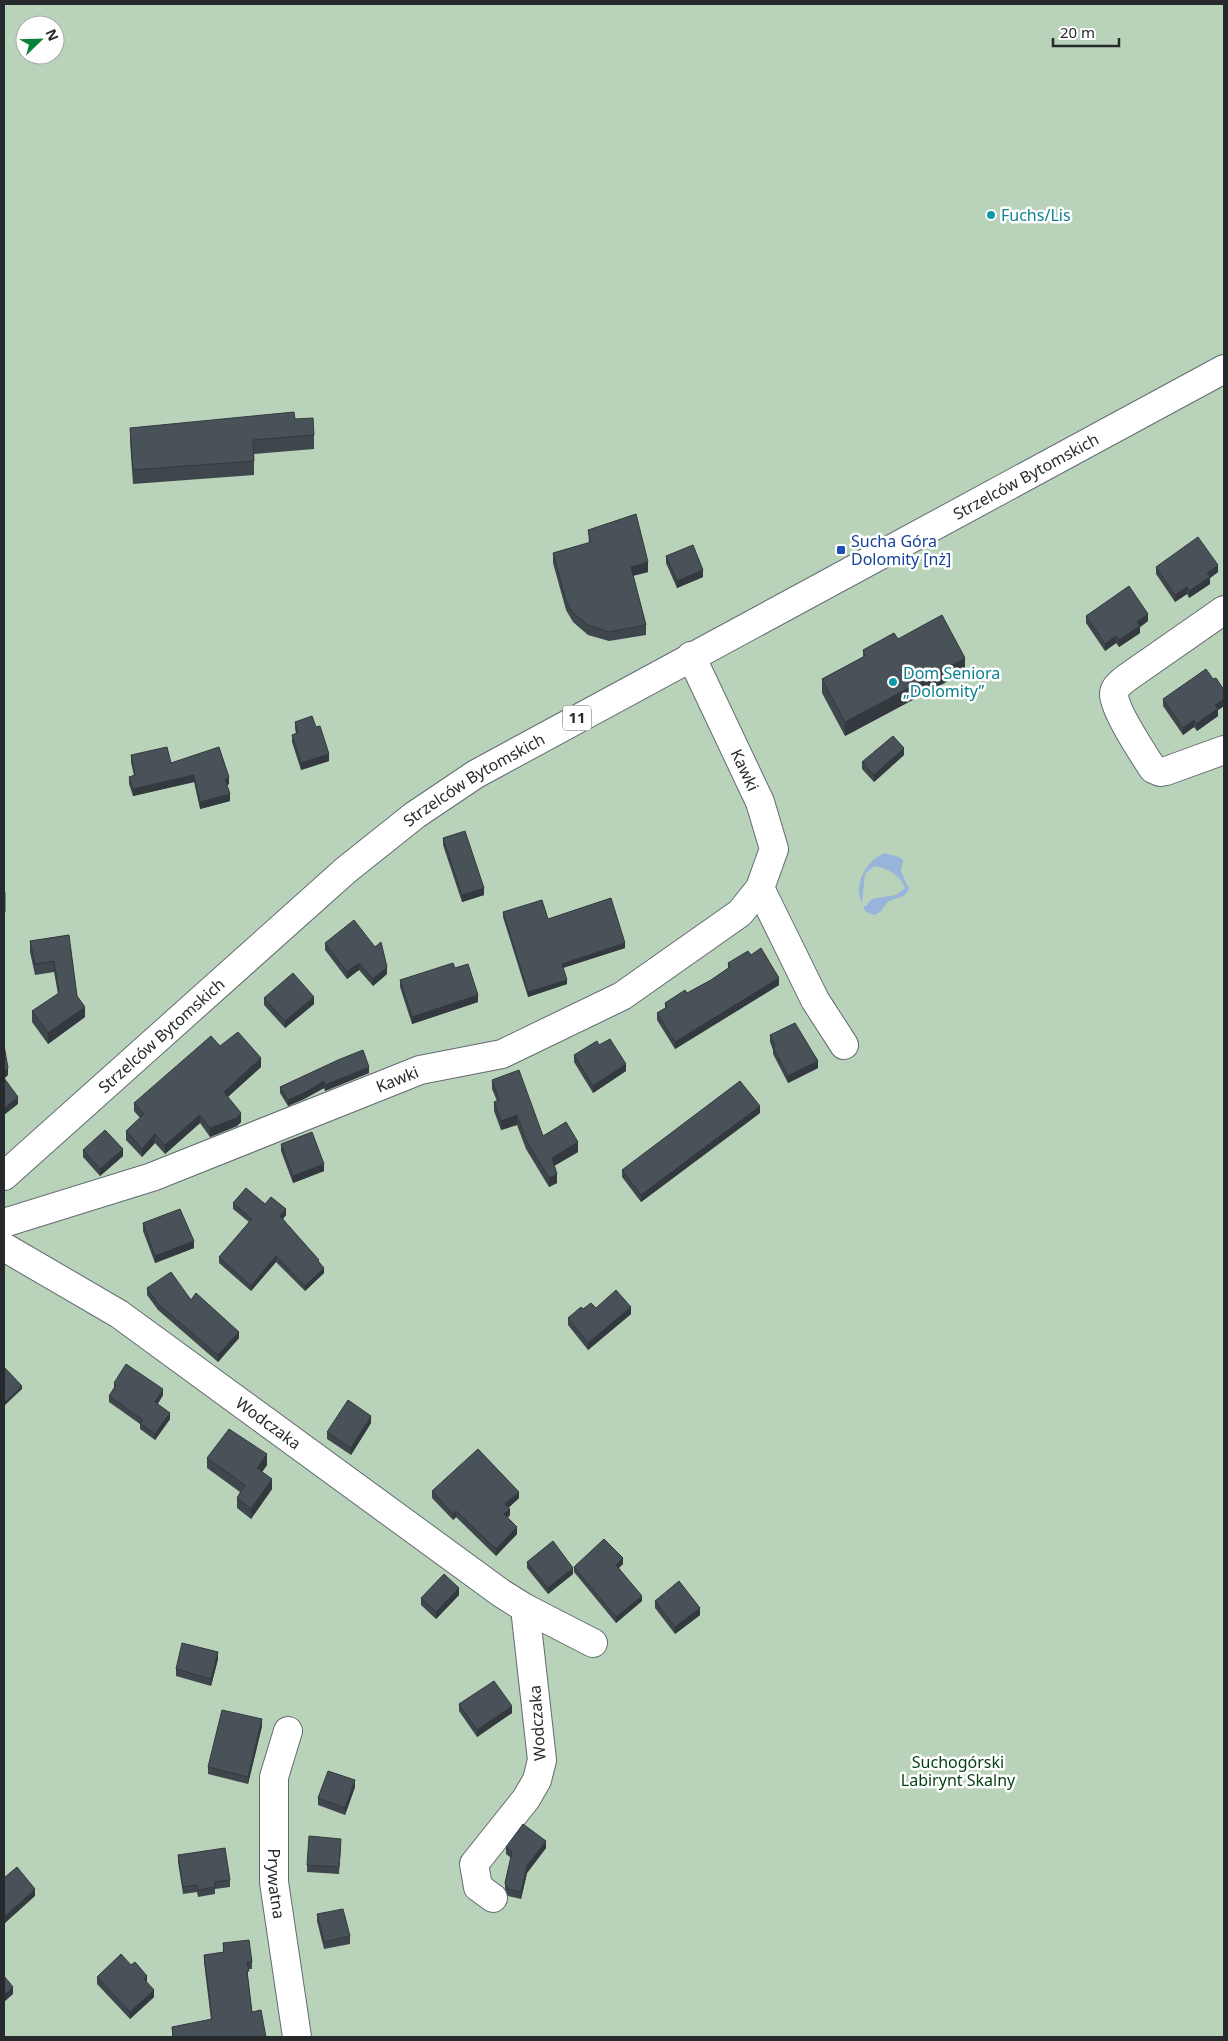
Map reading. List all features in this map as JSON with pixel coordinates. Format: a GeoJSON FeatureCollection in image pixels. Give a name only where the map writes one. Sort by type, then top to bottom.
{"type":"FeatureCollection","features":[{"type":"Feature","properties":{"kind":"main road","name":"Strzelców Bytomskich"},"geometry":{"type":"LineString","coordinates":[[4,1176],[346,870],[407,821],[476,774],[1224,369]]}},
{"type":"Feature","properties":{"kind":"main road"},"geometry":{"type":"LineString","coordinates":[[1224,610],[1126,679],[1115,689],[1114,694],[1119,712],[1153,769],[1160,772],[1166,771],[1224,750]]}},
{"type":"Feature","properties":{"kind":"main road","name":"Kawki"},"geometry":{"type":"LineString","coordinates":[[4,1223],[152,1177],[420,1070],[502,1054],[622,996],[740,913],[760,888],[774,850],[760,802],[691,656]]}},
{"type":"Feature","properties":{"kind":"main road"},"geometry":{"type":"LineString","coordinates":[[760,888],[814,1000],[844,1044]]}},
{"type":"Feature","properties":{"kind":"main road","name":"Wodczaka"},"geometry":{"type":"LineString","coordinates":[[4,1247],[119,1314],[501,1593],[525,1608],[592,1643]]}},
{"type":"Feature","properties":{"kind":"main road","name":"Wodczaka"},"geometry":{"type":"LineString","coordinates":[[493,1898],[478,1886],[474,1864],[526,1800],[537,1780],[542,1760],[525,1608]]}},
{"type":"Feature","properties":{"kind":"main road","name":"Prywatna"},"geometry":{"type":"LineString","coordinates":[[288,1731],[274,1777],[274,1882],[297,2037]]}},
{"type":"Feature","properties":{"kind":"green space","name":"Suchogórski Labirynt Skalny"},"geometry":{"type":"Polygon","coordinates":[[[4,4],[1224,4],[1224,2037],[4,2037],[4,4]]]}},
{"type":"Feature","properties":{"kind":"water"},"geometry":{"type":"Polygon","coordinates":[[[884,853],[903,860],[901,871],[909,889],[903,896],[889,901],[880,912],[874,915],[866,912],[863,906],[866,906],[872,899],[896,895],[905,888],[901,880],[893,873],[874,866],[865,874],[862,903],[859,888],[863,874],[872,862],[884,853]]]}},
{"type":"Feature","properties":{"kind":"building"},"geometry":{"type":"Polygon","coordinates":[[[294,412],[295,419],[313,418],[314,435],[253,440],[254,461],[133,470],[130,428],[294,412]]]}},
{"type":"Feature","properties":{"kind":"building"},"geometry":{"type":"Polygon","coordinates":[[[636,514],[648,562],[631,567],[646,625],[609,632],[588,625],[573,613],[566,601],[553,553],[591,542],[588,530],[636,514]]]}},
{"type":"Feature","properties":{"kind":"building"},"geometry":{"type":"Polygon","coordinates":[[[1198,537],[1218,565],[1207,573],[1210,577],[1189,591],[1187,587],[1175,595],[1156,567],[1198,537]]]}},
{"type":"Feature","properties":{"kind":"building"},"geometry":{"type":"Polygon","coordinates":[[[693,545],[703,570],[677,581],[666,556],[693,545]]]}},
{"type":"Feature","properties":{"kind":"building"},"geometry":{"type":"Polygon","coordinates":[[[1129,586],[1148,614],[1137,622],[1140,626],[1119,640],[1116,636],[1105,644],[1086,616],[1129,586]]]}},
{"type":"Feature","properties":{"kind":"building","name":"Dom Seniora „Dolomity”"},"geometry":{"type":"Polygon","coordinates":[[[942,615],[965,658],[845,722],[822,679],[865,656],[863,650],[894,633],[898,639],[942,615]]]}},
{"type":"Feature","properties":{"kind":"building"},"geometry":{"type":"Polygon","coordinates":[[[1206,669],[1213,679],[1216,678],[1224,690],[1224,699],[1215,705],[1218,709],[1197,724],[1194,720],[1183,728],[1163,699],[1206,669]]]}},
{"type":"Feature","properties":{"kind":"building"},"geometry":{"type":"Polygon","coordinates":[[[312,716],[316,727],[320,726],[329,754],[301,763],[292,735],[298,733],[295,722],[312,716]]]}},
{"type":"Feature","properties":{"kind":"building"},"geometry":{"type":"Polygon","coordinates":[[[893,736],[904,748],[874,775],[862,762],[893,736]]]}},
{"type":"Feature","properties":{"kind":"building"},"geometry":{"type":"Polygon","coordinates":[[[167,747],[171,763],[219,747],[229,777],[225,779],[230,794],[200,802],[194,775],[133,789],[129,777],[135,775],[131,755],[167,747]]]}},
{"type":"Feature","properties":{"kind":"building"},"geometry":{"type":"Polygon","coordinates":[[[465,831],[484,888],[462,895],[443,838],[465,831]]]}},
{"type":"Feature","properties":{"kind":"building"},"geometry":{"type":"Polygon","coordinates":[[[5,893],[5,911],[4,911],[5,893]]]}},
{"type":"Feature","properties":{"kind":"building"},"geometry":{"type":"Polygon","coordinates":[[[611,898],[625,943],[562,964],[567,980],[528,992],[503,912],[542,900],[548,919],[611,898]]]}},
{"type":"Feature","properties":{"kind":"building"},"geometry":{"type":"Polygon","coordinates":[[[354,920],[375,947],[381,942],[387,967],[373,979],[359,963],[347,972],[325,943],[354,920]]]}},
{"type":"Feature","properties":{"kind":"building"},"geometry":{"type":"Polygon","coordinates":[[[69,935],[77,996],[85,1007],[48,1033],[32,1011],[59,993],[54,961],[35,964],[30,941],[69,935]]]}},
{"type":"Feature","properties":{"kind":"building"},"geometry":{"type":"Polygon","coordinates":[[[761,948],[779,978],[675,1042],[657,1013],[667,1007],[665,1003],[685,990],[687,993],[711,980],[730,967],[728,963],[748,951],[751,955],[761,948]]]}},
{"type":"Feature","properties":{"kind":"building"},"geometry":{"type":"Polygon","coordinates":[[[453,963],[455,968],[468,964],[478,995],[412,1017],[400,980],[453,963]]]}},
{"type":"Feature","properties":{"kind":"building"},"geometry":{"type":"Polygon","coordinates":[[[293,973],[314,997],[285,1021],[264,998],[293,973]]]}},
{"type":"Feature","properties":{"kind":"building"},"geometry":{"type":"Polygon","coordinates":[[[795,1023],[818,1061],[788,1076],[773,1047],[775,1046],[770,1035],[795,1023]]]}},
{"type":"Feature","properties":{"kind":"building"},"geometry":{"type":"Polygon","coordinates":[[[238,1032],[261,1058],[224,1092],[241,1113],[237,1118],[210,1128],[200,1115],[165,1145],[155,1134],[142,1149],[126,1131],[144,1114],[134,1103],[211,1036],[220,1046],[238,1032]]]}},
{"type":"Feature","properties":{"kind":"building"},"geometry":{"type":"Polygon","coordinates":[[[610,1039],[626,1064],[593,1086],[574,1055],[597,1041],[599,1045],[610,1039]]]}},
{"type":"Feature","properties":{"kind":"building"},"geometry":{"type":"Polygon","coordinates":[[[4,1045],[8,1068],[4,1072],[4,1045]]]}},
{"type":"Feature","properties":{"kind":"building"},"geometry":{"type":"Polygon","coordinates":[[[363,1050],[369,1067],[325,1085],[324,1081],[288,1100],[280,1087],[338,1060],[363,1050]]]}},
{"type":"Feature","properties":{"kind":"building"},"geometry":{"type":"Polygon","coordinates":[[[519,1070],[543,1136],[566,1122],[578,1142],[552,1158],[557,1174],[549,1178],[526,1140],[517,1115],[501,1121],[494,1102],[499,1100],[492,1080],[519,1070]]]}},
{"type":"Feature","properties":{"kind":"building"},"geometry":{"type":"Polygon","coordinates":[[[4,1078],[18,1097],[4,1108],[4,1078]]]}},
{"type":"Feature","properties":{"kind":"building"},"geometry":{"type":"Polygon","coordinates":[[[740,1081],[760,1106],[641,1195],[622,1170],[740,1081]]]}},
{"type":"Feature","properties":{"kind":"building"},"geometry":{"type":"Polygon","coordinates":[[[105,1130],[123,1149],[100,1169],[83,1150],[105,1130]]]}},
{"type":"Feature","properties":{"kind":"building"},"geometry":{"type":"Polygon","coordinates":[[[312,1132],[324,1164],[293,1176],[281,1144],[312,1132]]]}},
{"type":"Feature","properties":{"kind":"building"},"geometry":{"type":"Polygon","coordinates":[[[246,1188],[265,1204],[271,1197],[286,1209],[280,1216],[324,1268],[305,1286],[276,1256],[251,1286],[219,1257],[252,1219],[233,1203],[246,1188]]]}},
{"type":"Feature","properties":{"kind":"building"},"geometry":{"type":"Polygon","coordinates":[[[180,1209],[194,1241],[155,1256],[143,1223],[180,1209]]]}},
{"type":"Feature","properties":{"kind":"building"},"geometry":{"type":"Polygon","coordinates":[[[171,1272],[191,1300],[196,1293],[239,1332],[218,1355],[158,1304],[147,1288],[171,1272]]]}},
{"type":"Feature","properties":{"kind":"building"},"geometry":{"type":"Polygon","coordinates":[[[616,1290],[631,1307],[588,1343],[568,1318],[581,1307],[583,1309],[591,1303],[596,1308],[616,1290]]]}},
{"type":"Feature","properties":{"kind":"building"},"geometry":{"type":"Polygon","coordinates":[[[126,1364],[163,1389],[155,1402],[170,1413],[155,1434],[140,1423],[143,1420],[109,1396],[116,1385],[114,1383],[126,1364]]]}},
{"type":"Feature","properties":{"kind":"building"},"geometry":{"type":"Polygon","coordinates":[[[4,1367],[22,1386],[5,1402],[4,1401],[4,1367]]]}},
{"type":"Feature","properties":{"kind":"building"},"geometry":{"type":"Polygon","coordinates":[[[348,1400],[371,1416],[351,1448],[327,1432],[348,1400]]]}},
{"type":"Feature","properties":{"kind":"building"},"geometry":{"type":"Polygon","coordinates":[[[229,1429],[267,1454],[257,1468],[272,1479],[251,1509],[237,1498],[245,1485],[207,1458],[229,1429]]]}},
{"type":"Feature","properties":{"kind":"building"},"geometry":{"type":"Polygon","coordinates":[[[478,1449],[519,1492],[505,1504],[510,1509],[504,1514],[517,1527],[496,1549],[456,1511],[453,1514],[432,1491],[478,1449]]]}},
{"type":"Feature","properties":{"kind":"building"},"geometry":{"type":"Polygon","coordinates":[[[604,1539],[623,1558],[616,1565],[642,1596],[616,1617],[574,1567],[604,1539]]]}},
{"type":"Feature","properties":{"kind":"building"},"geometry":{"type":"Polygon","coordinates":[[[553,1541],[573,1568],[548,1588],[527,1562],[553,1541]]]}},
{"type":"Feature","properties":{"kind":"building"},"geometry":{"type":"Polygon","coordinates":[[[444,1574],[459,1588],[436,1612],[421,1598],[444,1574]]]}},
{"type":"Feature","properties":{"kind":"building"},"geometry":{"type":"Polygon","coordinates":[[[679,1581],[700,1608],[675,1627],[655,1601],[679,1581]]]}},
{"type":"Feature","properties":{"kind":"building"},"geometry":{"type":"Polygon","coordinates":[[[182,1643],[218,1652],[211,1679],[176,1669],[182,1643]]]}},
{"type":"Feature","properties":{"kind":"building"},"geometry":{"type":"Polygon","coordinates":[[[494,1681],[512,1706],[477,1730],[459,1704],[494,1681]]]}},
{"type":"Feature","properties":{"kind":"building"},"geometry":{"type":"Polygon","coordinates":[[[222,1710],[262,1719],[248,1777],[208,1767],[222,1710]]]}},
{"type":"Feature","properties":{"kind":"building"},"geometry":{"type":"Polygon","coordinates":[[[328,1771],[355,1780],[345,1808],[318,1798],[328,1771]]]}},
{"type":"Feature","properties":{"kind":"building"},"geometry":{"type":"Polygon","coordinates":[[[523,1824],[546,1841],[527,1866],[521,1892],[508,1889],[505,1883],[512,1852],[506,1847],[523,1824]]]}},
{"type":"Feature","properties":{"kind":"building"},"geometry":{"type":"Polygon","coordinates":[[[309,1836],[341,1839],[339,1867],[307,1865],[309,1836]]]}},
{"type":"Feature","properties":{"kind":"building"},"geometry":{"type":"Polygon","coordinates":[[[225,1848],[230,1880],[215,1882],[215,1887],[198,1890],[197,1885],[183,1887],[178,1855],[225,1848]]]}},
{"type":"Feature","properties":{"kind":"building"},"geometry":{"type":"Polygon","coordinates":[[[17,1867],[35,1889],[4,1917],[4,1878],[17,1867]]]}},
{"type":"Feature","properties":{"kind":"building"},"geometry":{"type":"Polygon","coordinates":[[[343,1909],[350,1936],[324,1942],[317,1914],[343,1909]]]}},
{"type":"Feature","properties":{"kind":"building"},"geometry":{"type":"Polygon","coordinates":[[[249,1940],[252,1962],[247,1962],[249,1971],[247,1971],[252,2012],[261,2010],[266,2037],[173,2037],[172,2027],[212,2019],[204,1955],[224,1952],[223,1943],[249,1940]]]}},
{"type":"Feature","properties":{"kind":"building"},"geometry":{"type":"Polygon","coordinates":[[[121,1954],[131,1965],[135,1962],[147,1976],[144,1979],[154,1990],[130,2012],[97,1977],[121,1954]]]}},
{"type":"Feature","properties":{"kind":"building"},"geometry":{"type":"Polygon","coordinates":[[[4,1976],[13,1987],[4,1995],[4,1976]]]}},
{"type":"Feature","properties":{"kind":"place","name":"Fuchs/Lis"},"geometry":{"type":"Point","coordinates":[991,215]}},
{"type":"Feature","properties":{"kind":"place","name":"Sucha Góra Dolomity [nż]"},"geometry":{"type":"Point","coordinates":[841,550]}},
{"type":"Feature","properties":{"kind":"place","name":"Dom Seniora „Dolomity”"},"geometry":{"type":"Point","coordinates":[893,682]}}]}
